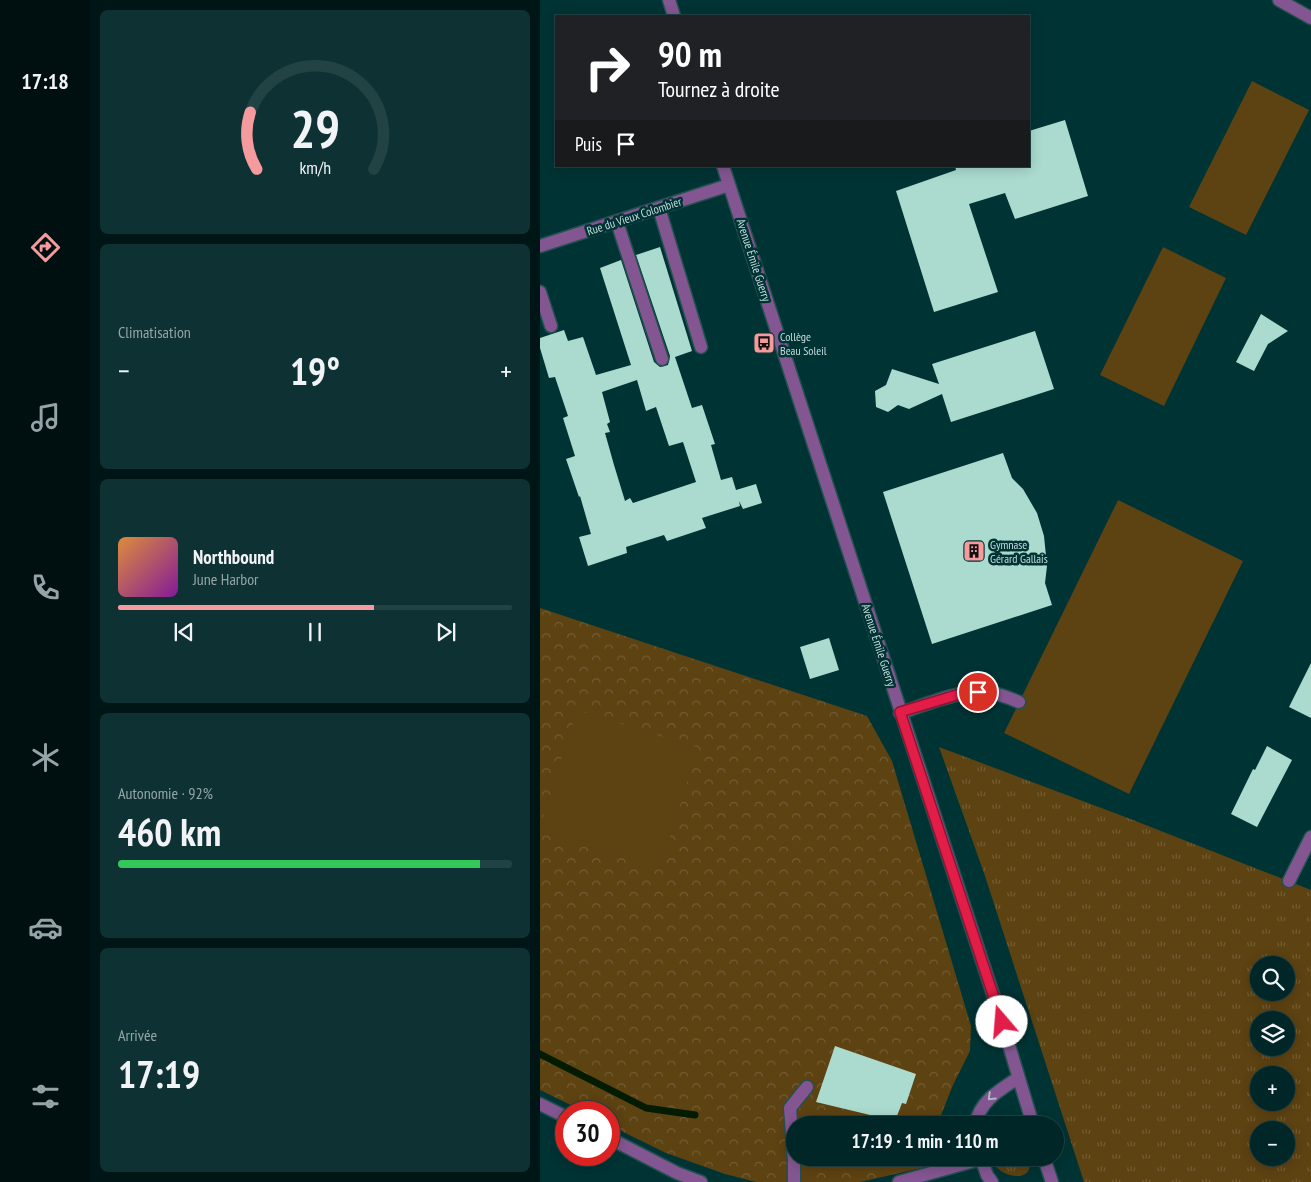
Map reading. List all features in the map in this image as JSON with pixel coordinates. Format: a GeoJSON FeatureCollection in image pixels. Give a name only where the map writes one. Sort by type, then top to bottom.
{"type":"FeatureCollection","features":[{"type":"Feature","properties":{"kind":"street"},"geometry":{"type":"LineString","coordinates":[[669,0],[674,15]]}},
{"type":"Feature","properties":{"kind":"street"},"geometry":{"type":"LineString","coordinates":[[1279,0],[1311,18]]}},
{"type":"Feature","properties":{"kind":"street","name":"Avenue Émile Guerry"},"geometry":{"type":"LineString","coordinates":[[723,167],[999,1013],[1030,1116]]}},
{"type":"Feature","properties":{"kind":"street","name":"Rue du Vieux Colombier"},"geometry":{"type":"LineString","coordinates":[[540,246],[729,185]]}},
{"type":"Feature","properties":{"kind":"street"},"geometry":{"type":"LineString","coordinates":[[659,208],[701,347]]}},
{"type":"Feature","properties":{"kind":"street"},"geometry":{"type":"LineString","coordinates":[[617,222],[662,359]]}},
{"type":"Feature","properties":{"kind":"street"},"geometry":{"type":"LineString","coordinates":[[540,292],[551,326]]}},
{"type":"Feature","properties":{"kind":"street"},"geometry":{"type":"LineString","coordinates":[[900,712],[960,694],[978,692],[997,694],[1019,702]]}},
{"type":"Feature","properties":{"kind":"street"},"geometry":{"type":"LineString","coordinates":[[1289,882],[1311,837]]}},
{"type":"Feature","properties":{"kind":"street"},"geometry":{"type":"LineString","coordinates":[[977,1116],[982,1106],[993,1094],[1018,1078]]}},
{"type":"Feature","properties":{"kind":"street"},"geometry":{"type":"LineString","coordinates":[[794,1182],[794,1151],[790,1108],[807,1087]]}},
{"type":"Feature","properties":{"kind":"street"},"geometry":{"type":"LineString","coordinates":[[540,1104],[555,1112]]}},
{"type":"Feature","properties":{"kind":"street"},"geometry":{"type":"LineString","coordinates":[[620,1144],[677,1173],[701,1182]]}},
{"type":"Feature","properties":{"kind":"street"},"geometry":{"type":"LineString","coordinates":[[899,1182],[954,1166]]}},
{"type":"Feature","properties":{"kind":"street"},"geometry":{"type":"LineString","coordinates":[[984,1166],[992,1182]]}},
{"type":"Feature","properties":{"kind":"street"},"geometry":{"type":"LineString","coordinates":[[1047,1166],[1052,1182]]}},
{"type":"Feature","properties":{"kind":"green space"},"geometry":{"type":"Polygon","coordinates":[[[1252,81],[1309,110],[1246,235],[1189,207],[1252,81]]]}},
{"type":"Feature","properties":{"kind":"green space"},"geometry":{"type":"Polygon","coordinates":[[[1163,247],[1226,278],[1164,406],[1100,375],[1163,247]]]}},
{"type":"Feature","properties":{"kind":"green space"},"geometry":{"type":"Polygon","coordinates":[[[1118,500],[1243,561],[1129,794],[1004,733],[1118,500]]]}},
{"type":"Feature","properties":{"kind":"green space"},"geometry":{"type":"Polygon","coordinates":[[[540,608],[867,716],[892,761],[971,1026],[970,1051],[941,1116],[786,1116],[786,1166],[926,1167],[860,1182],[756,1182],[725,1174],[666,1153],[620,1130],[620,1101],[562,1101],[540,1090],[540,608]]]}},
{"type":"Feature","properties":{"kind":"green space"},"geometry":{"type":"Polygon","coordinates":[[[577,710],[698,748],[660,869],[540,832],[577,710]]]}},
{"type":"Feature","properties":{"kind":"green space"},"geometry":{"type":"Polygon","coordinates":[[[939,747],[1128,818],[1311,890],[1311,1182],[1084,1182],[984,873],[939,747]]]}},
{"type":"Feature","properties":{"kind":"green space"},"geometry":{"type":"Polygon","coordinates":[[[995,1166],[1030,1166],[1028,1172],[1023,1175],[1009,1175],[995,1166]]]}},
{"type":"Feature","properties":{"kind":"building"},"geometry":{"type":"Polygon","coordinates":[[[1065,120],[1088,196],[1015,219],[1005,193],[969,204],[998,292],[934,312],[896,191],[956,170],[955,167],[1030,167],[1030,131],[1065,120]]]}},
{"type":"Feature","properties":{"kind":"building"},"geometry":{"type":"Polygon","coordinates":[[[660,247],[692,351],[675,357],[692,408],[702,405],[715,444],[711,445],[721,480],[732,477],[736,490],[756,484],[762,503],[743,509],[739,501],[740,506],[702,518],[706,528],[667,541],[664,535],[626,547],[627,553],[588,566],[579,537],[591,534],[580,496],[566,459],[575,456],[563,418],[568,416],[555,377],[549,378],[540,348],[540,338],[564,330],[568,341],[583,337],[596,375],[631,365],[600,268],[621,260],[654,362],[660,367],[668,365],[670,356],[636,255],[660,247]],[[637,380],[602,392],[610,422],[607,424],[610,432],[605,433],[625,501],[630,498],[633,503],[696,482],[683,442],[669,446],[656,407],[646,411],[637,380]]]}},
{"type":"Feature","properties":{"kind":"building"},"geometry":{"type":"Polygon","coordinates":[[[1261,314],[1288,331],[1268,344],[1254,371],[1236,362],[1261,314]]]}},
{"type":"Feature","properties":{"kind":"building"},"geometry":{"type":"Polygon","coordinates":[[[1035,331],[1054,389],[951,422],[942,394],[909,409],[898,405],[888,412],[876,407],[875,391],[886,385],[892,369],[939,384],[932,364],[1035,331]]]}},
{"type":"Feature","properties":{"kind":"building","name":"Gymnase Gérard Gallais"},"geometry":{"type":"Polygon","coordinates":[[[1003,453],[1012,478],[1023,489],[1037,513],[1044,536],[1047,566],[1045,583],[1052,605],[932,644],[883,492],[1003,453]]]}},
{"type":"Feature","properties":{"kind":"building"},"geometry":{"type":"Polygon","coordinates":[[[829,638],[839,670],[810,679],[800,647],[829,638]]]}},
{"type":"Feature","properties":{"kind":"building"},"geometry":{"type":"Polygon","coordinates":[[[1311,663],[1311,718],[1289,707],[1311,663]]]}},
{"type":"Feature","properties":{"kind":"building"},"geometry":{"type":"Polygon","coordinates":[[[1267,746],[1292,760],[1257,827],[1231,814],[1253,769],[1255,770],[1267,746]]]}},
{"type":"Feature","properties":{"kind":"building"},"geometry":{"type":"Polygon","coordinates":[[[835,1046],[916,1074],[906,1104],[902,1103],[897,1116],[874,1116],[816,1102],[835,1046]]]}},
{"type":"Feature","properties":{"kind":"waterway"},"geometry":{"type":"LineString","coordinates":[[540,1054],[646,1108],[695,1115]]}},
{"type":"Feature","properties":{"kind":"place","name":"Collège Beau Soleil"},"geometry":{"type":"Point","coordinates":[764,343]}},
{"type":"Feature","properties":{"kind":"place","name":"Gymnase Gérard Gallais"},"geometry":{"type":"Point","coordinates":[974,551]}},
{"type":"Feature","properties":{"kind":"route"},"geometry":{"type":"LineString","coordinates":[[978,692],[960,694],[900,712],[1002,1022]]}}]}
